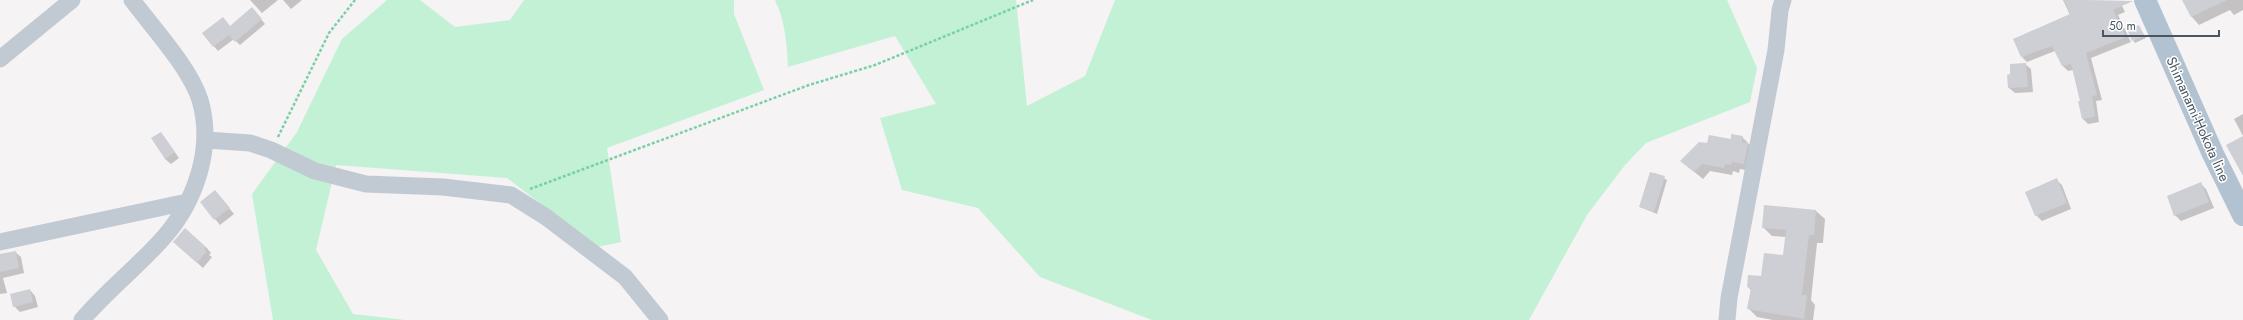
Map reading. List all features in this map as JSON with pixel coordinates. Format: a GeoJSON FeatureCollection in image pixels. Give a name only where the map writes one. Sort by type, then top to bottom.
{"type":"FeatureCollection","features":[{"type":"Feature","properties":{"kind":"main road","name":"Shimanami-Hokota line"},"geometry":{"type":"LineString","coordinates":[[2145,0],[2213,154],[2243,215]]}},
{"type":"Feature","properties":{"kind":"street"},"geometry":{"type":"LineString","coordinates":[[0,59],[72,0]]}},
{"type":"Feature","properties":{"kind":"street"},"geometry":{"type":"LineString","coordinates":[[82,320],[166,235],[187,202],[198,178],[206,140],[200,100],[184,69],[132,0]]}},
{"type":"Feature","properties":{"kind":"street"},"geometry":{"type":"LineString","coordinates":[[1727,320],[1729,298],[1776,50],[1783,0]]}},
{"type":"Feature","properties":{"kind":"street"},"geometry":{"type":"LineString","coordinates":[[206,140],[250,143],[271,150],[315,171],[366,184],[443,187],[511,195],[546,217],[625,277],[660,320]]}},
{"type":"Feature","properties":{"kind":"street"},"geometry":{"type":"LineString","coordinates":[[0,242],[187,202]]}},
{"type":"Feature","properties":{"kind":"path"},"geometry":{"type":"LineString","coordinates":[[271,150],[329,33],[355,0]]}},
{"type":"Feature","properties":{"kind":"path"},"geometry":{"type":"LineString","coordinates":[[511,195],[809,85],[875,65],[1033,0]]}},
{"type":"Feature","properties":{"kind":"green space"},"geometry":{"type":"Polygon","coordinates":[[[387,0],[420,0],[455,27],[510,20],[524,0],[734,0],[734,14],[764,90],[607,148],[621,242],[597,247],[507,178],[336,165],[316,250],[353,314],[405,320],[273,320],[252,194],[297,132],[342,39],[387,0]]]}},
{"type":"Feature","properties":{"kind":"green space"},"geometry":{"type":"Polygon","coordinates":[[[775,0],[1016,0],[1027,106],[1085,76],[1115,0],[1727,0],[1757,68],[1750,102],[1646,143],[1625,165],[1587,215],[1529,320],[1152,320],[1040,277],[978,208],[902,190],[880,118],[936,104],[895,36],[788,67],[783,24],[775,0]]]}},
{"type":"Feature","properties":{"kind":"building"},"geometry":{"type":"Polygon","coordinates":[[[2064,0],[2133,1],[2113,10],[2126,37],[2086,53],[2097,95],[2092,96],[2095,117],[2082,119],[2078,101],[2080,101],[2071,64],[2062,66],[2052,46],[2021,57],[2013,39],[2070,14],[2064,0]]]}},
{"type":"Feature","properties":{"kind":"building"},"geometry":{"type":"Polygon","coordinates":[[[2182,0],[2227,0],[2191,17],[2182,0]]]}},
{"type":"Feature","properties":{"kind":"building"},"geometry":{"type":"Polygon","coordinates":[[[252,7],[262,19],[235,42],[229,35],[213,47],[202,33],[223,17],[230,26],[252,7]]]}},
{"type":"Feature","properties":{"kind":"building"},"geometry":{"type":"Polygon","coordinates":[[[2139,25],[2144,36],[2132,41],[2127,29],[2139,25]]]}},
{"type":"Feature","properties":{"kind":"building"},"geometry":{"type":"Polygon","coordinates":[[[2026,63],[2028,87],[2008,88],[2007,75],[2010,74],[2010,64],[2026,63]]]}},
{"type":"Feature","properties":{"kind":"building"},"geometry":{"type":"Polygon","coordinates":[[[161,132],[175,152],[165,159],[151,138],[161,132]]]}},
{"type":"Feature","properties":{"kind":"building"},"geometry":{"type":"Polygon","coordinates":[[[1731,134],[1743,136],[1742,142],[1748,143],[1744,164],[1732,162],[1731,165],[1725,164],[1724,168],[1702,164],[1694,172],[1680,161],[1699,142],[1707,143],[1709,135],[1731,139],[1731,134]]]}},
{"type":"Feature","properties":{"kind":"building"},"geometry":{"type":"Polygon","coordinates":[[[2243,136],[2243,176],[2226,145],[2243,136]]]}},
{"type":"Feature","properties":{"kind":"building"},"geometry":{"type":"Polygon","coordinates":[[[1650,172],[1665,176],[1654,212],[1639,207],[1650,172]]]}},
{"type":"Feature","properties":{"kind":"building"},"geometry":{"type":"Polygon","coordinates":[[[2057,178],[2067,203],[2035,216],[2025,192],[2057,178]]]}},
{"type":"Feature","properties":{"kind":"building"},"geometry":{"type":"Polygon","coordinates":[[[2201,182],[2209,202],[2174,216],[2167,196],[2201,182]]]}},
{"type":"Feature","properties":{"kind":"building"},"geometry":{"type":"Polygon","coordinates":[[[215,190],[230,208],[214,220],[200,202],[215,190]]]}},
{"type":"Feature","properties":{"kind":"building"},"geometry":{"type":"Polygon","coordinates":[[[1764,205],[1816,210],[1814,235],[1809,235],[1802,295],[1807,295],[1804,319],[1747,309],[1751,288],[1747,287],[1748,275],[1761,276],[1764,253],[1783,255],[1786,230],[1762,228],[1764,205]]]}},
{"type":"Feature","properties":{"kind":"building"},"geometry":{"type":"Polygon","coordinates":[[[185,228],[206,247],[204,249],[207,251],[197,263],[173,242],[185,228]]]}},
{"type":"Feature","properties":{"kind":"building"},"geometry":{"type":"Polygon","coordinates":[[[16,251],[19,268],[0,272],[0,254],[16,251]]]}},
{"type":"Feature","properties":{"kind":"building"},"geometry":{"type":"Polygon","coordinates":[[[30,289],[33,302],[13,307],[10,294],[30,289]]]}}]}
